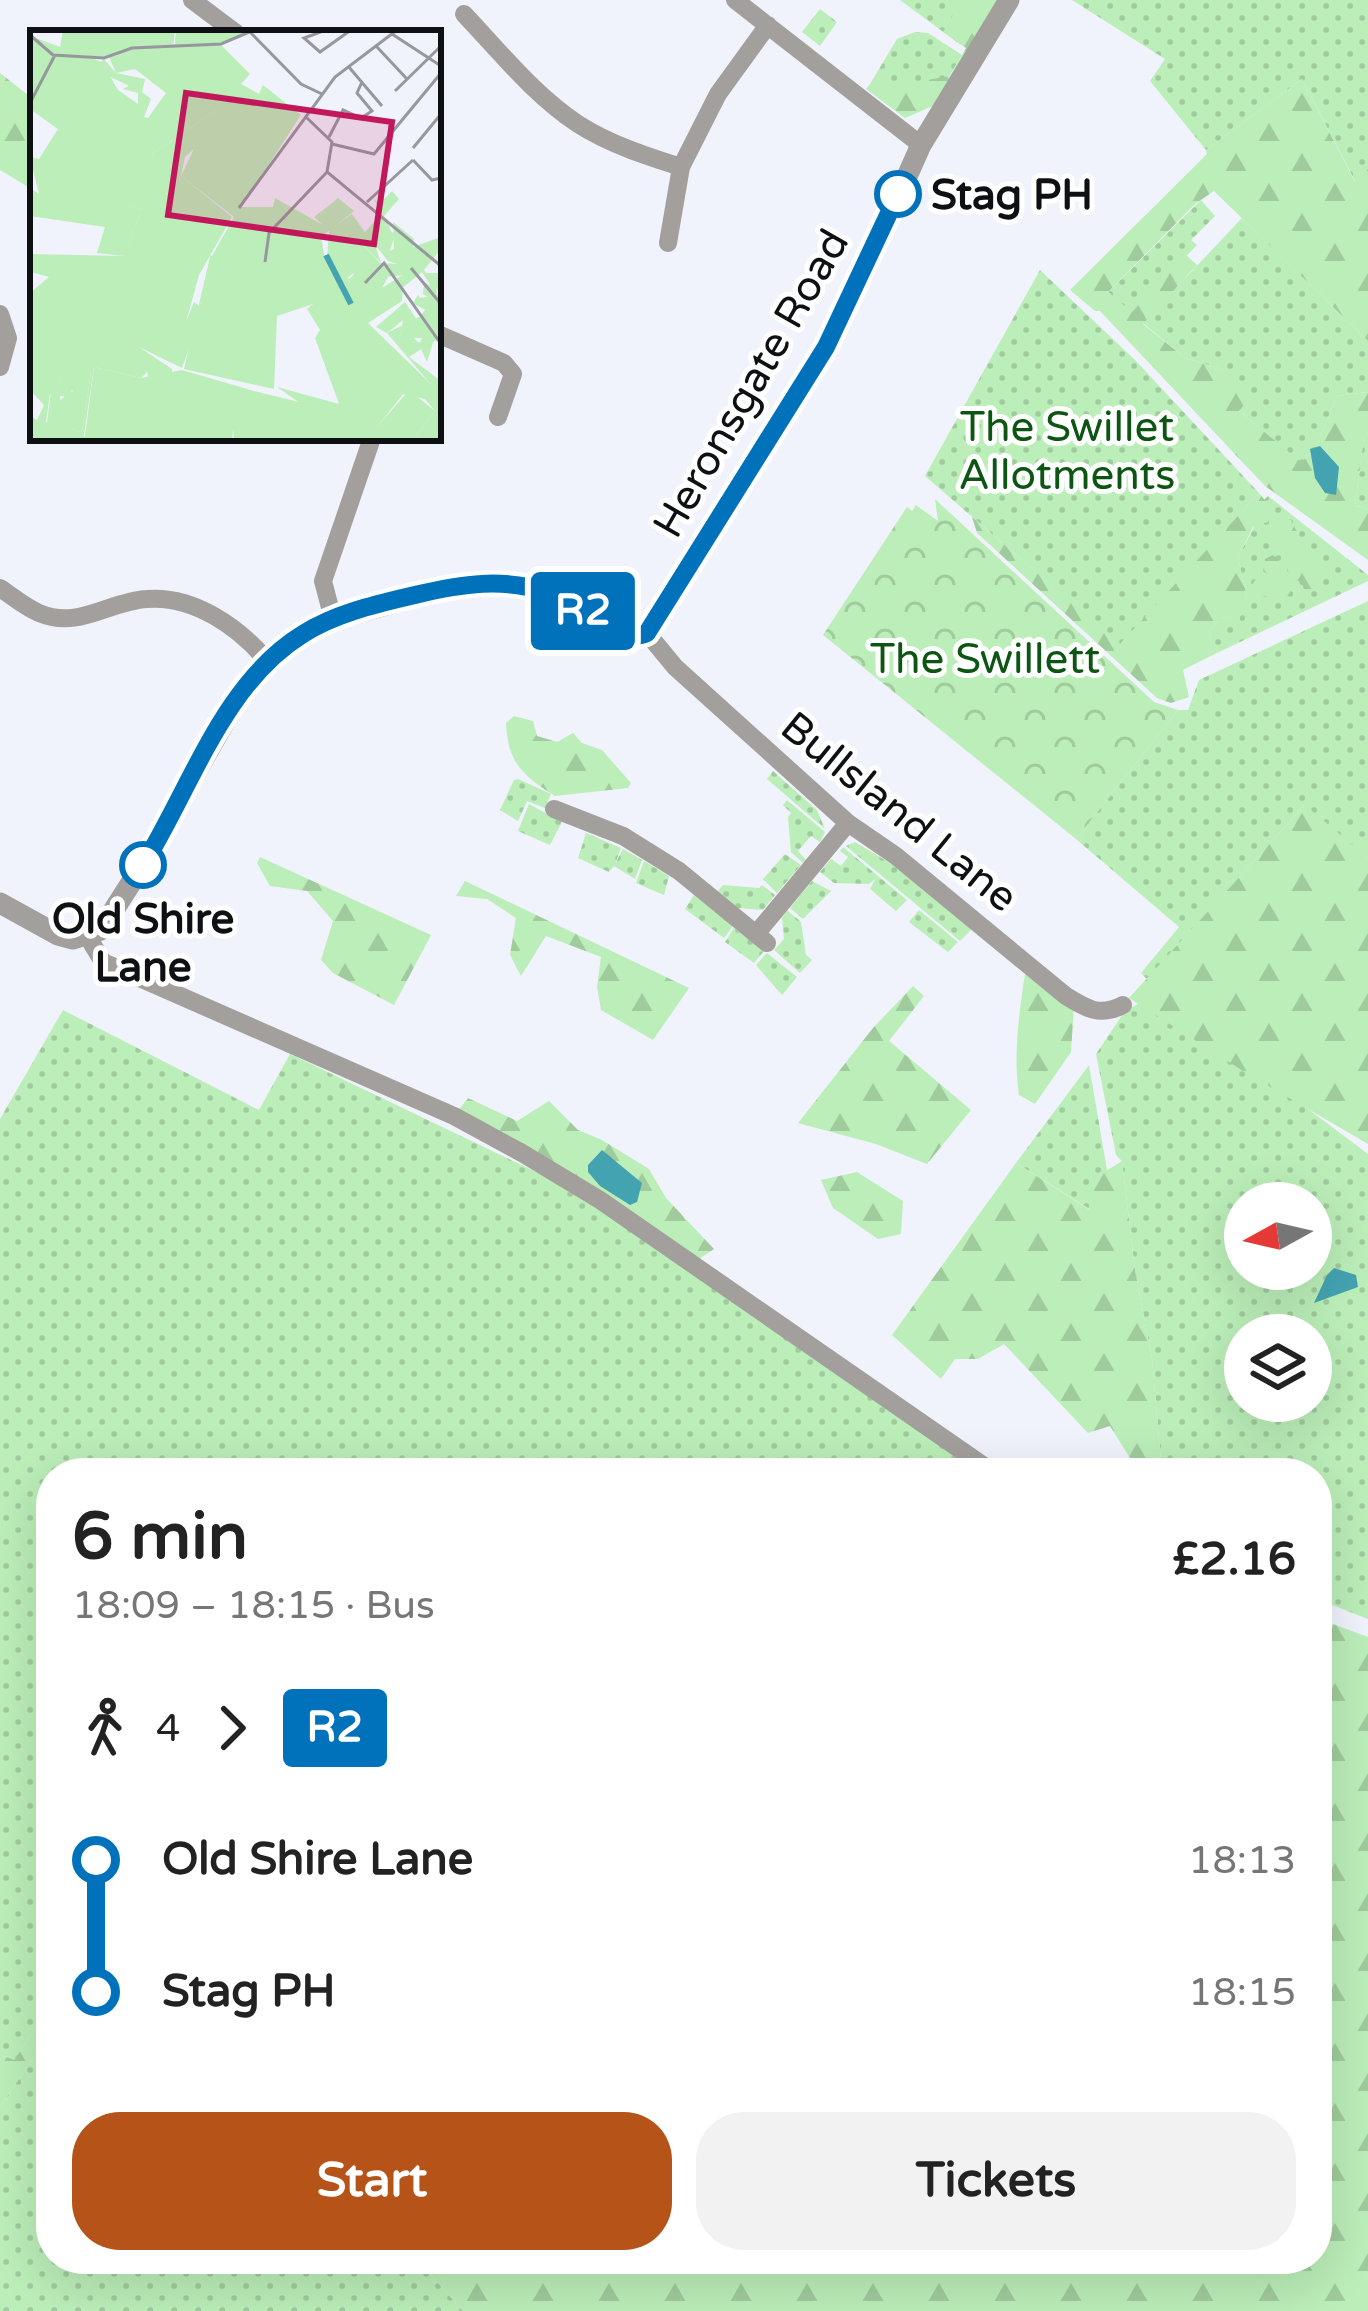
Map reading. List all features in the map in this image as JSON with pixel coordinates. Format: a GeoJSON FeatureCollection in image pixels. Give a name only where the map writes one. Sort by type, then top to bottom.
{"type":"FeatureCollection","features":[{"type":"Feature","properties":{"kind":"street"},"geometry":{"type":"LineString","coordinates":[[192,0],[232,30]]}},
{"type":"Feature","properties":{"kind":"street"},"geometry":{"type":"LineString","coordinates":[[735,0],[921,145]]}},
{"type":"Feature","properties":{"kind":"street","name":"Heronsgate Road"},"geometry":{"type":"LineString","coordinates":[[647,633],[826,347],[921,145],[1009,0]]}},
{"type":"Feature","properties":{"kind":"street"},"geometry":{"type":"LineString","coordinates":[[477,18],[536,90],[579,124],[631,151],[681,167]]}},
{"type":"Feature","properties":{"kind":"street"},"geometry":{"type":"LineString","coordinates":[[668,243],[681,222],[681,167],[718,94],[768,25]]}},
{"type":"Feature","properties":{"kind":"street"},"geometry":{"type":"LineString","coordinates":[[0,314],[8,338],[0,367]]}},
{"type":"Feature","properties":{"kind":"street"},"geometry":{"type":"LineString","coordinates":[[441,335],[504,363],[513,374],[498,417]]}},
{"type":"Feature","properties":{"kind":"street"},"geometry":{"type":"LineString","coordinates":[[333,619],[323,581],[371,441]]}},
{"type":"Feature","properties":{"kind":"street"},"geometry":{"type":"LineString","coordinates":[[0,903],[73,939],[88,937],[107,922],[240,695],[267,661],[301,635],[333,619],[473,582],[540,590],[634,638],[647,633]]}},
{"type":"Feature","properties":{"kind":"street"},"geometry":{"type":"LineString","coordinates":[[0,588],[41,614],[81,619],[146,599],[176,603],[230,623],[267,661]]}},
{"type":"Feature","properties":{"kind":"street","name":"Bullsland Lane"},"geometry":{"type":"LineString","coordinates":[[647,633],[675,667],[848,823],[929,882],[1066,996],[1097,1012],[1123,1005]]}},
{"type":"Feature","properties":{"kind":"street"},"geometry":{"type":"LineString","coordinates":[[565,807],[679,871],[761,939],[848,823]]}},
{"type":"Feature","properties":{"kind":"street"},"geometry":{"type":"LineString","coordinates":[[88,937],[104,962],[454,1117],[537,1162],[601,1200],[972,1458]]}},
{"type":"Feature","properties":{"kind":"green space"},"geometry":{"type":"Polygon","coordinates":[[[900,0],[988,0],[961,45],[900,0]]]}},
{"type":"Feature","properties":{"kind":"green space"},"geometry":{"type":"Polygon","coordinates":[[[962,0],[998,0],[935,105],[905,118],[866,89],[870,84],[888,87],[950,76],[966,48],[943,32],[962,0]]]}},
{"type":"Feature","properties":{"kind":"green space"},"geometry":{"type":"Polygon","coordinates":[[[1072,0],[1368,0],[1368,169],[1356,183],[1302,79],[1206,150],[1150,81],[1165,59],[1072,0]]]}},
{"type":"Feature","properties":{"kind":"green space"},"geometry":{"type":"Polygon","coordinates":[[[820,9],[837,22],[820,46],[802,32],[820,9]]]}},
{"type":"Feature","properties":{"kind":"green space"},"geometry":{"type":"Polygon","coordinates":[[[928,33],[962,55],[933,103],[870,84],[897,39],[928,33]]]}},
{"type":"Feature","properties":{"kind":"green space"},"geometry":{"type":"Polygon","coordinates":[[[0,73],[30,97],[30,188],[0,170],[0,73]]]}},
{"type":"Feature","properties":{"kind":"green space"},"geometry":{"type":"Polygon","coordinates":[[[1302,79],[1355,182],[1368,169],[1368,341],[1214,191],[1195,204],[1108,292],[1132,312],[1186,255],[1197,265],[1143,324],[1185,358],[1228,371],[1252,395],[1239,411],[1301,462],[1315,450],[1337,396],[1368,392],[1368,432],[1355,505],[1368,510],[1368,560],[1265,486],[1100,311],[1070,290],[1206,150],[1302,79]]]}},
{"type":"Feature","properties":{"kind":"green space"},"geometry":{"type":"Polygon","coordinates":[[[1201,200],[1215,216],[1191,240],[1197,245],[1132,313],[1108,292],[1201,200]]]}},
{"type":"Feature","properties":{"kind":"green space"},"geometry":{"type":"Polygon","coordinates":[[[1242,218],[1368,341],[1368,392],[1337,396],[1316,448],[1301,463],[1238,410],[1228,371],[1185,358],[1143,323],[1242,218]]]}},
{"type":"Feature","properties":{"kind":"green space","name":"The Swillet Allotments"},"geometry":{"type":"Polygon","coordinates":[[[1040,270],[1135,360],[1259,493],[1120,645],[925,476],[1040,270]]]}},
{"type":"Feature","properties":{"kind":"green space"},"geometry":{"type":"Polygon","coordinates":[[[1368,432],[1368,510],[1355,505],[1368,432]]]}},
{"type":"Feature","properties":{"kind":"green space"},"geometry":{"type":"Polygon","coordinates":[[[1259,493],[1272,509],[1268,522],[1253,527],[1238,557],[1246,593],[1239,622],[1223,617],[1209,630],[1217,653],[1183,670],[1189,697],[1171,703],[1157,698],[977,533],[972,517],[1120,644],[1259,493]]]}},
{"type":"Feature","properties":{"kind":"green space"},"geometry":{"type":"Polygon","coordinates":[[[1268,496],[1368,575],[1368,581],[1217,653],[1209,630],[1223,617],[1238,621],[1246,593],[1238,557],[1254,527],[1271,509],[1264,500],[1268,496]]]}},
{"type":"Feature","properties":{"kind":"green space","name":"The Swillett"},"geometry":{"type":"Polygon","coordinates":[[[935,499],[1154,702],[1178,710],[1076,839],[823,635],[907,507],[912,511],[916,505],[938,521],[935,499]]]}},
{"type":"Feature","properties":{"kind":"green space"},"geometry":{"type":"Polygon","coordinates":[[[1273,514],[1291,520],[1302,542],[1301,554],[1314,560],[1319,572],[1313,576],[1311,589],[1297,581],[1288,595],[1275,590],[1267,597],[1250,588],[1257,577],[1270,576],[1264,570],[1265,559],[1273,555],[1279,561],[1277,572],[1285,576],[1289,575],[1286,562],[1298,556],[1274,542],[1269,526],[1273,514]]]}},
{"type":"Feature","properties":{"kind":"green space"},"geometry":{"type":"Polygon","coordinates":[[[1368,601],[1368,858],[1304,806],[1147,979],[1141,973],[1179,927],[1076,839],[1178,710],[1188,710],[1199,680],[1368,601]]]}},
{"type":"Feature","properties":{"kind":"green space"},"geometry":{"type":"Polygon","coordinates":[[[514,716],[533,721],[537,736],[557,742],[573,733],[582,743],[602,750],[631,783],[628,788],[555,796],[514,758],[506,723],[514,716]]]}},
{"type":"Feature","properties":{"kind":"green space"},"geometry":{"type":"Polygon","coordinates":[[[773,771],[817,810],[825,829],[767,779],[773,771]]]}},
{"type":"Feature","properties":{"kind":"green space"},"geometry":{"type":"Polygon","coordinates":[[[518,779],[551,794],[545,808],[527,801],[518,821],[500,810],[518,779]]]}},
{"type":"Feature","properties":{"kind":"green space"},"geometry":{"type":"Polygon","coordinates":[[[787,800],[825,832],[820,842],[811,836],[798,851],[806,860],[803,863],[791,852],[791,813],[783,805],[787,800]]]}},
{"type":"Feature","properties":{"kind":"green space"},"geometry":{"type":"Polygon","coordinates":[[[529,804],[562,822],[550,845],[518,831],[529,804]]]}},
{"type":"Feature","properties":{"kind":"green space"},"geometry":{"type":"Polygon","coordinates":[[[1305,805],[1368,858],[1368,1144],[1129,998],[1305,805]]]}},
{"type":"Feature","properties":{"kind":"green space"},"geometry":{"type":"Polygon","coordinates":[[[586,833],[621,848],[615,864],[623,849],[642,860],[635,879],[614,866],[609,872],[578,858],[586,833]]]}},
{"type":"Feature","properties":{"kind":"green space"},"geometry":{"type":"Polygon","coordinates":[[[855,842],[905,872],[974,927],[960,941],[846,846],[855,842]]]}},
{"type":"Feature","properties":{"kind":"green space"},"geometry":{"type":"Polygon","coordinates":[[[843,847],[907,900],[896,911],[870,889],[875,879],[869,884],[834,883],[820,872],[831,859],[841,866],[848,857],[840,851],[843,847]]]}},
{"type":"Feature","properties":{"kind":"green space"},"geometry":{"type":"Polygon","coordinates":[[[785,854],[801,865],[777,893],[763,879],[785,854]]]}},
{"type":"Feature","properties":{"kind":"green space"},"geometry":{"type":"Polygon","coordinates":[[[260,857],[431,935],[394,1005],[333,973],[321,960],[333,921],[307,891],[270,886],[257,863],[260,857]]]}},
{"type":"Feature","properties":{"kind":"green space"},"geometry":{"type":"Polygon","coordinates":[[[644,861],[669,876],[664,895],[636,883],[644,861]]]}},
{"type":"Feature","properties":{"kind":"green space"},"geometry":{"type":"Polygon","coordinates":[[[465,881],[689,988],[653,1040],[601,1010],[597,987],[601,957],[546,936],[521,976],[510,955],[516,918],[487,899],[456,896],[465,881]]]}},
{"type":"Feature","properties":{"kind":"green space"},"geometry":{"type":"Polygon","coordinates":[[[812,881],[831,891],[803,919],[790,908],[812,881]]]}},
{"type":"Feature","properties":{"kind":"green space"},"geometry":{"type":"Polygon","coordinates":[[[723,885],[762,885],[775,895],[763,910],[738,908],[718,891],[723,885]]]}},
{"type":"Feature","properties":{"kind":"green space"},"geometry":{"type":"Polygon","coordinates":[[[694,895],[733,926],[724,938],[685,909],[694,895]]]}},
{"type":"Feature","properties":{"kind":"green space"},"geometry":{"type":"Polygon","coordinates":[[[787,910],[801,922],[806,955],[812,960],[800,973],[774,950],[784,939],[782,918],[787,910]]]}},
{"type":"Feature","properties":{"kind":"green space"},"geometry":{"type":"Polygon","coordinates":[[[919,910],[958,942],[948,952],[909,922],[919,910]]]}},
{"type":"Feature","properties":{"kind":"green space"},"geometry":{"type":"Polygon","coordinates":[[[734,928],[764,951],[754,963],[725,942],[734,928]]]}},
{"type":"Feature","properties":{"kind":"green space"},"geometry":{"type":"Polygon","coordinates":[[[767,953],[797,977],[782,995],[756,965],[767,953]]]}},
{"type":"Feature","properties":{"kind":"green space"},"geometry":{"type":"Polygon","coordinates":[[[1025,974],[1074,1007],[1071,1052],[1035,1104],[1019,1095],[1017,1080],[1025,974]]]}},
{"type":"Feature","properties":{"kind":"green space"},"geometry":{"type":"Polygon","coordinates":[[[913,986],[924,996],[889,1041],[971,1110],[927,1164],[876,1144],[798,1123],[873,1028],[913,986]]]}},
{"type":"Feature","properties":{"kind":"green space"},"geometry":{"type":"Polygon","coordinates":[[[1149,998],[1240,1058],[1368,1154],[1368,1619],[1332,1605],[1332,1458],[1161,1458],[1152,1359],[1122,1161],[1116,1155],[1096,1054],[1125,1011],[1149,998]]]}},
{"type":"Feature","properties":{"kind":"green space"},"geometry":{"type":"Polygon","coordinates":[[[63,1010],[259,1110],[290,1054],[576,1191],[964,1458],[36,1458],[36,2027],[14,2060],[4,2056],[0,2061],[0,1119],[63,1010]]]}},
{"type":"Feature","properties":{"kind":"green space"},"geometry":{"type":"Polygon","coordinates":[[[1089,1065],[1107,1170],[1091,1210],[1016,1163],[1089,1065]]]}},
{"type":"Feature","properties":{"kind":"green space"},"geometry":{"type":"Polygon","coordinates":[[[468,1098],[517,1121],[549,1101],[578,1130],[649,1169],[666,1198],[714,1249],[696,1261],[457,1112],[468,1098]]]}},
{"type":"Feature","properties":{"kind":"green space"},"geometry":{"type":"Polygon","coordinates":[[[1122,1161],[1152,1359],[1161,1458],[1130,1458],[1110,1426],[1088,1433],[1004,1344],[978,1359],[955,1359],[941,1379],[892,1335],[1016,1163],[1090,1210],[1093,1179],[1122,1161]]]}},
{"type":"Feature","properties":{"kind":"green space"},"geometry":{"type":"Polygon","coordinates":[[[857,1172],[903,1201],[901,1234],[878,1239],[833,1208],[821,1180],[857,1172]]]}},
{"type":"Feature","properties":{"kind":"green space"},"geometry":{"type":"Polygon","coordinates":[[[1332,1624],[1368,1637],[1368,2311],[463,2311],[430,2274],[1332,2274],[1332,1624]]]}},
{"type":"Feature","properties":{"kind":"green space"},"geometry":{"type":"Polygon","coordinates":[[[36,2027],[36,2053],[0,2107],[0,2061],[4,2056],[14,2060],[36,2027]]]}},
{"type":"Feature","properties":{"kind":"green space"},"geometry":{"type":"Polygon","coordinates":[[[36,2053],[36,2274],[430,2274],[463,2311],[0,2311],[0,2107],[36,2053]]]}},
{"type":"Feature","properties":{"kind":"water"},"geometry":{"type":"Polygon","coordinates":[[[1320,446],[1339,467],[1336,495],[1325,493],[1315,478],[1310,449],[1320,446]]]}},
{"type":"Feature","properties":{"kind":"water"},"geometry":{"type":"Polygon","coordinates":[[[602,1150],[642,1183],[637,1202],[630,1205],[588,1172],[588,1165],[602,1150]]]}},
{"type":"Feature","properties":{"kind":"water"},"geometry":{"type":"Polygon","coordinates":[[[1332,1270],[1356,1275],[1358,1287],[1314,1303],[1320,1290],[1332,1290],[1332,1270]]]}},
{"type":"Feature","properties":{"kind":"bus line","name":"R2"},"geometry":{"type":"LineString","coordinates":[[143,865],[240,695],[267,661],[317,626],[383,603],[473,582],[527,586],[557,595],[634,638],[647,633],[826,347],[898,194]]}},
{"type":"Feature","properties":{"kind":"place","name":"Stag PH"},"geometry":{"type":"Point","coordinates":[898,194]}},
{"type":"Feature","properties":{"kind":"place","name":"Old Shire Lane"},"geometry":{"type":"Point","coordinates":[143,865]}}]}
